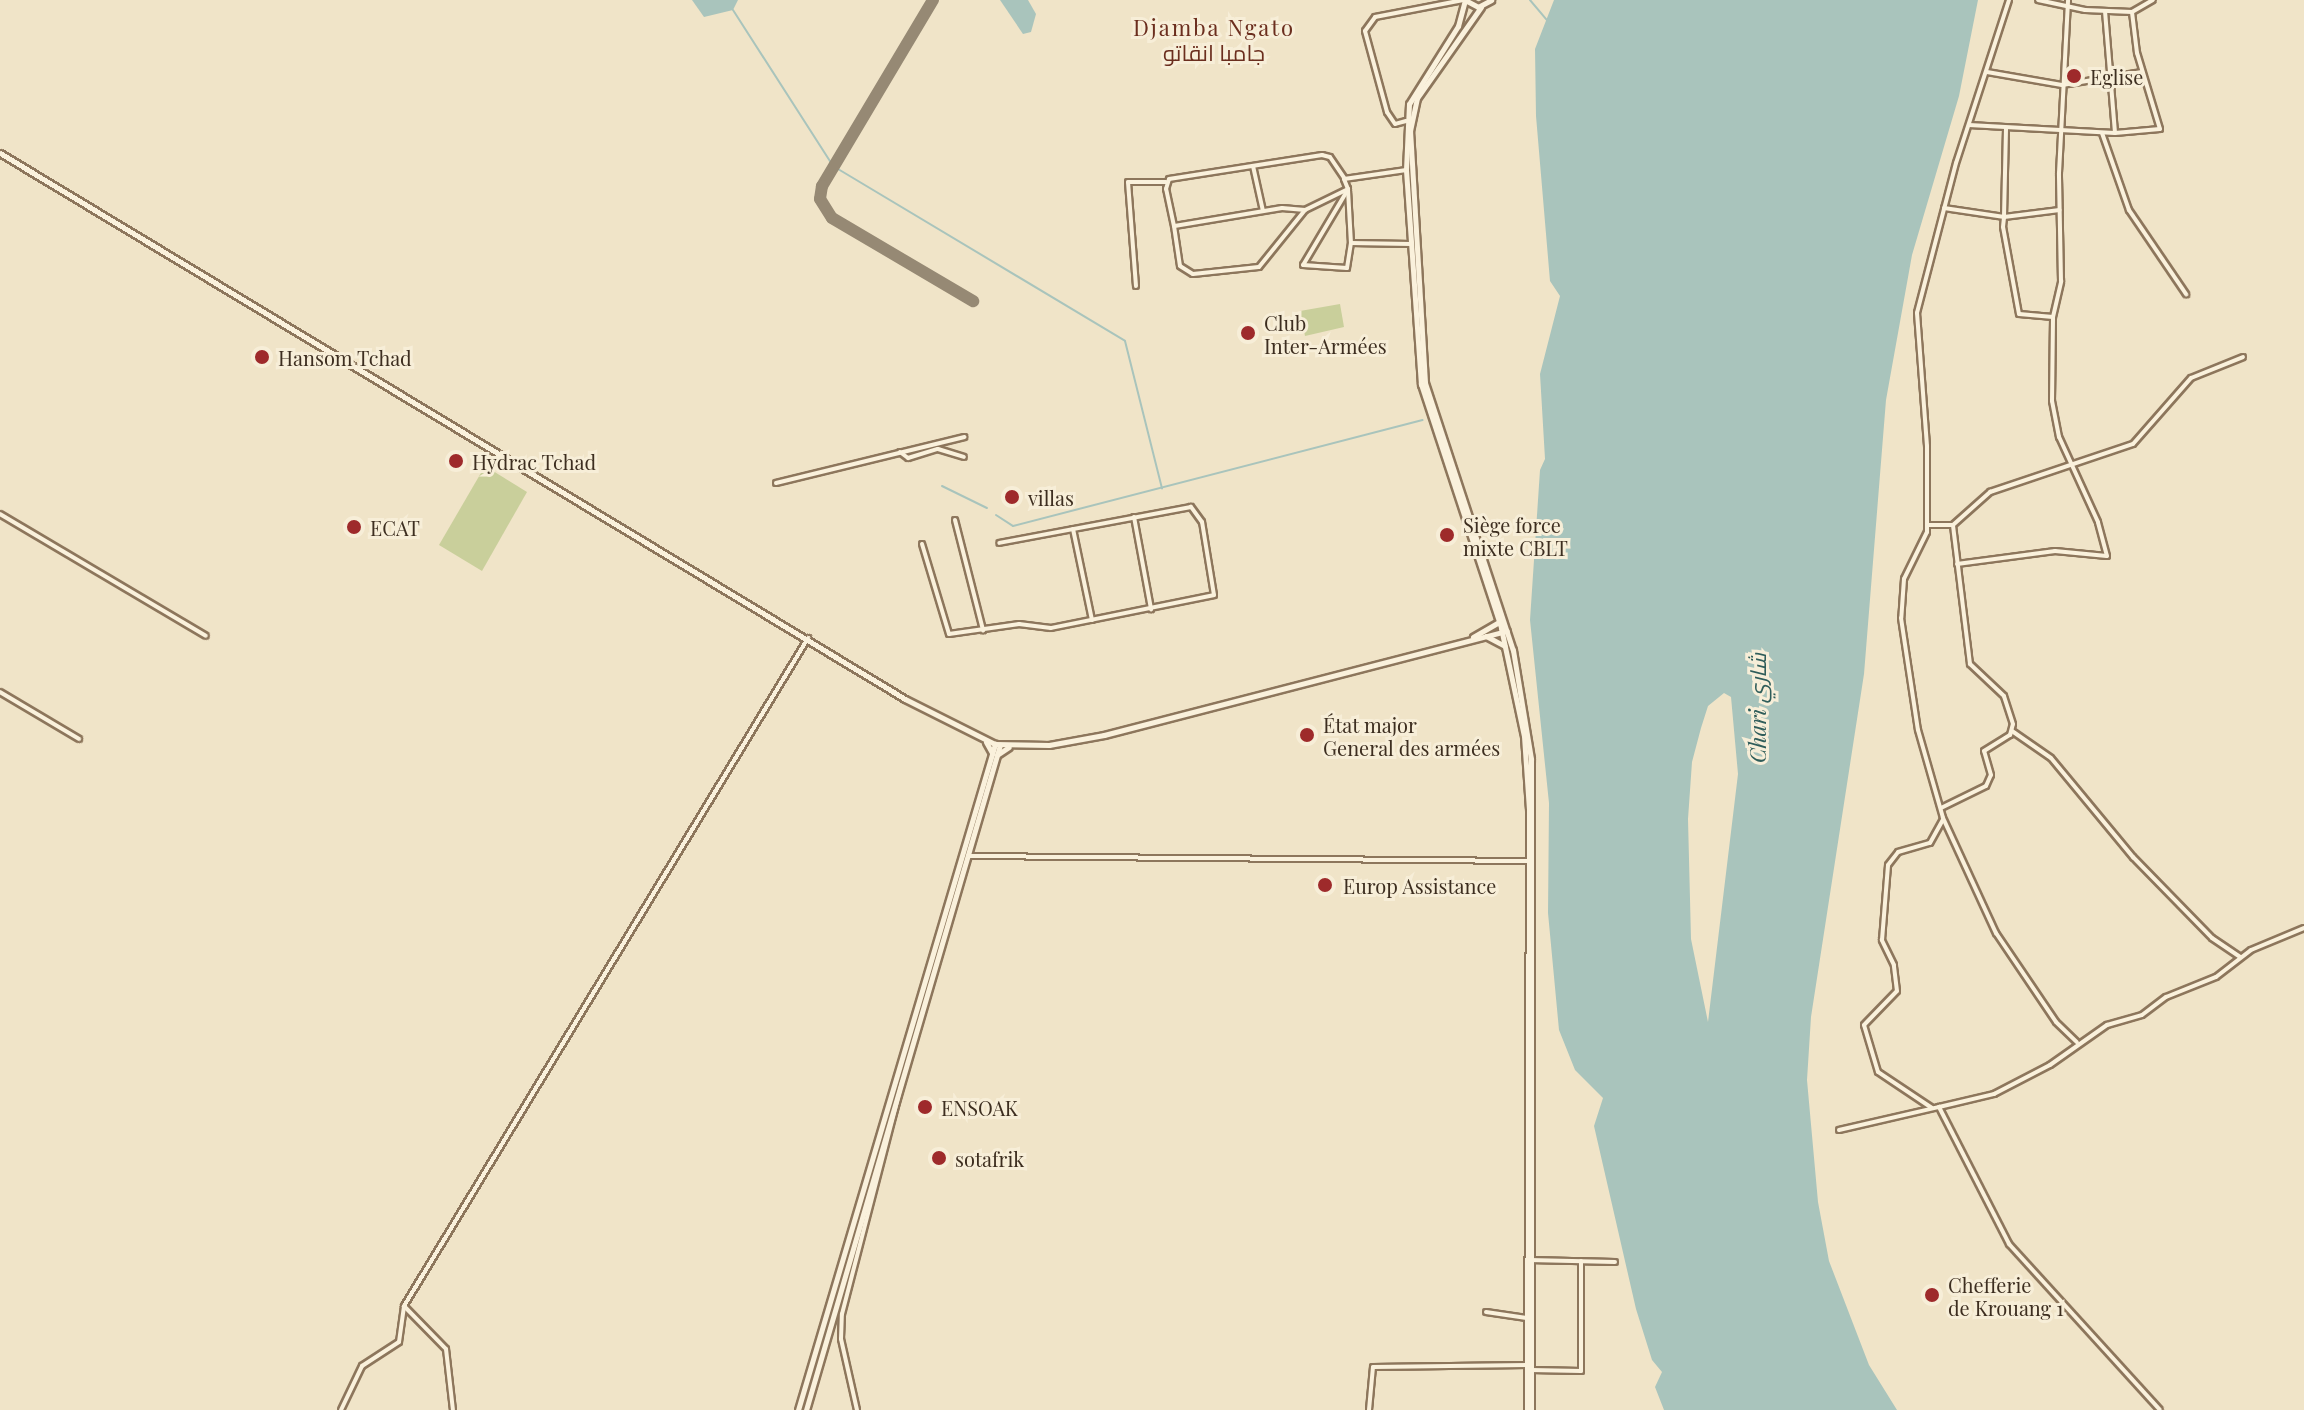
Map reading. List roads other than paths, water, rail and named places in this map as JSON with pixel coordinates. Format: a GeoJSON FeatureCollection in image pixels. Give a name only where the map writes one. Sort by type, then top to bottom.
{"type":"FeatureCollection","features":[{"type":"Feature","properties":{"kind":"main road"},"geometry":{"type":"LineString","coordinates":[[1481,7],[1464,0],[1458,26],[1412,97],[1406,121],[1406,170],[1425,383],[1501,621],[1529,747],[1529,1410]]}},
{"type":"Feature","properties":{"kind":"main road"},"geometry":{"type":"LineString","coordinates":[[1491,0],[1481,7],[1423,87],[1412,112],[1412,239],[1421,384],[1495,611],[1501,621]]}},
{"type":"Feature","properties":{"kind":"main road"},"geometry":{"type":"LineString","coordinates":[[0,153],[917,706],[985,741],[1009,747],[1104,735],[1470,639],[1501,621]]}},
{"type":"Feature","properties":{"kind":"main road"},"geometry":{"type":"LineString","coordinates":[[1484,633],[1495,611]]}},
{"type":"Feature","properties":{"kind":"main road"},"geometry":{"type":"LineString","coordinates":[[1484,633],[1504,632]]}},
{"type":"Feature","properties":{"kind":"main road"},"geometry":{"type":"LineString","coordinates":[[1504,632],[1524,736],[1531,861]]}},
{"type":"Feature","properties":{"kind":"main road"},"geometry":{"type":"LineString","coordinates":[[1484,633],[1506,647]]}},
{"type":"Feature","properties":{"kind":"main road"},"geometry":{"type":"LineString","coordinates":[[985,741],[994,754]]}},
{"type":"Feature","properties":{"kind":"main road"},"geometry":{"type":"LineString","coordinates":[[806,1410],[998,745]]}},
{"type":"Feature","properties":{"kind":"main road"},"geometry":{"type":"LineString","coordinates":[[994,754],[1009,747]]}},
{"type":"Feature","properties":{"kind":"main road"},"geometry":{"type":"LineString","coordinates":[[798,1410],[899,1080]]}},
{"type":"Feature","properties":{"kind":"main road"},"geometry":{"type":"LineString","coordinates":[[1529,1368],[1527,1318],[1530,1260]]}},
{"type":"Feature","properties":{"kind":"street"},"geometry":{"type":"LineString","coordinates":[[1406,121],[1395,124],[1387,112],[1365,31],[1375,17],[1464,0]]}},
{"type":"Feature","properties":{"kind":"street"},"geometry":{"type":"LineString","coordinates":[[2009,0],[1944,208],[1917,313],[1927,446],[1927,525],[1926,540],[1904,579],[1901,618],[1918,730],[1943,818],[1994,929],[2056,1022],[2077,1042]]}},
{"type":"Feature","properties":{"kind":"street"},"geometry":{"type":"LineString","coordinates":[[2038,0],[2105,11],[2132,12],[2153,0]]}},
{"type":"Feature","properties":{"kind":"street"},"geometry":{"type":"LineString","coordinates":[[1957,564],[2055,551],[2107,556],[2098,522],[2071,465],[2052,401],[2053,317],[2061,281],[2062,85],[2068,3]]}},
{"type":"Feature","properties":{"kind":"street"},"geometry":{"type":"LineString","coordinates":[[2105,11],[2115,133]]}},
{"type":"Feature","properties":{"kind":"street"},"geometry":{"type":"LineString","coordinates":[[1969,125],[2102,133],[2160,129],[2142,72],[2132,12]]}},
{"type":"Feature","properties":{"kind":"street"},"geometry":{"type":"LineString","coordinates":[[1986,72],[2062,85],[2111,80],[2142,72]]}},
{"type":"Feature","properties":{"kind":"street"},"geometry":{"type":"LineString","coordinates":[[2006,128],[2004,217],[2017,309],[2024,317],[2053,317]]}},
{"type":"Feature","properties":{"kind":"street"},"geometry":{"type":"LineString","coordinates":[[2102,133],[2129,210],[2186,294]]}},
{"type":"Feature","properties":{"kind":"street"},"geometry":{"type":"LineString","coordinates":[[1136,286],[1128,182],[1166,182],[1325,155],[1348,189],[1351,243],[1347,268],[1302,264],[1348,189]]}},
{"type":"Feature","properties":{"kind":"street"},"geometry":{"type":"LineString","coordinates":[[1253,166],[1263,211]]}},
{"type":"Feature","properties":{"kind":"street"},"geometry":{"type":"LineString","coordinates":[[1344,179],[1406,170]]}},
{"type":"Feature","properties":{"kind":"street"},"geometry":{"type":"LineString","coordinates":[[1166,182],[1183,271],[1251,269],[1265,261],[1305,210]]}},
{"type":"Feature","properties":{"kind":"street"},"geometry":{"type":"LineString","coordinates":[[1174,226],[1263,211],[1305,210],[1348,189]]}},
{"type":"Feature","properties":{"kind":"street"},"geometry":{"type":"LineString","coordinates":[[1944,208],[2004,217],[2060,210]]}},
{"type":"Feature","properties":{"kind":"street"},"geometry":{"type":"LineString","coordinates":[[1351,243],[1412,239]]}},
{"type":"Feature","properties":{"kind":"street"},"geometry":{"type":"LineString","coordinates":[[1927,525],[1953,525],[1990,492],[2133,444],[2191,378],[2243,357]]}},
{"type":"Feature","properties":{"kind":"street"},"geometry":{"type":"LineString","coordinates":[[776,483],[964,437]]}},
{"type":"Feature","properties":{"kind":"street"},"geometry":{"type":"LineString","coordinates":[[900,452],[908,458],[938,449],[964,457]]}},
{"type":"Feature","properties":{"kind":"street"},"geometry":{"type":"LineString","coordinates":[[922,544],[945,631],[983,630],[1019,624],[1051,628],[1214,595],[1202,522],[1191,507],[999,543]]}},
{"type":"Feature","properties":{"kind":"street"},"geometry":{"type":"LineString","coordinates":[[0,514],[206,636]]}},
{"type":"Feature","properties":{"kind":"street"},"geometry":{"type":"LineString","coordinates":[[1134,517],[1151,609]]}},
{"type":"Feature","properties":{"kind":"street"},"geometry":{"type":"LineString","coordinates":[[955,520],[983,630]]}},
{"type":"Feature","properties":{"kind":"street"},"geometry":{"type":"LineString","coordinates":[[1953,525],[1970,664],[2004,696],[2012,731],[2051,758],[2133,857],[2212,938],[2240,957]]}},
{"type":"Feature","properties":{"kind":"street"},"geometry":{"type":"LineString","coordinates":[[1073,528],[1092,620]]}},
{"type":"Feature","properties":{"kind":"street"},"geometry":{"type":"LineString","coordinates":[[341,1410],[362,1366],[399,1342],[404,1306],[808,638]]}},
{"type":"Feature","properties":{"kind":"street"},"geometry":{"type":"LineString","coordinates":[[0,692],[79,739]]}},
{"type":"Feature","properties":{"kind":"street"},"geometry":{"type":"LineString","coordinates":[[1941,808],[1986,786],[1991,775],[1984,751],[2012,731]]}},
{"type":"Feature","properties":{"kind":"street"},"geometry":{"type":"LineString","coordinates":[[1932,1108],[1878,1072],[1864,1025],[1897,991],[1894,965],[1882,940],[1888,865],[1898,852],[1930,843],[1943,818]]}},
{"type":"Feature","properties":{"kind":"street"},"geometry":{"type":"LineString","coordinates":[[964,855],[1531,861]]}},
{"type":"Feature","properties":{"kind":"street"},"geometry":{"type":"LineString","coordinates":[[1839,1130],[1994,1094],[2050,1065],[2077,1042],[2216,977],[2240,957],[2304,928]]}},
{"type":"Feature","properties":{"kind":"street"},"geometry":{"type":"LineString","coordinates":[[857,1410],[841,1339],[842,1314],[904,1089],[899,1080]]}},
{"type":"Feature","properties":{"kind":"street"},"geometry":{"type":"LineString","coordinates":[[1939,1107],[2009,1244],[2160,1410]]}},
{"type":"Feature","properties":{"kind":"street"},"geometry":{"type":"LineString","coordinates":[[1530,1260],[1615,1262]]}},
{"type":"Feature","properties":{"kind":"street"},"geometry":{"type":"LineString","coordinates":[[1369,1410],[1373,1367],[1581,1371],[1581,1261]]}},
{"type":"Feature","properties":{"kind":"street"},"geometry":{"type":"LineString","coordinates":[[404,1306],[446,1349],[453,1410]]}},
{"type":"Feature","properties":{"kind":"street"},"geometry":{"type":"LineString","coordinates":[[1486,1312],[1527,1318]]}},
{"type":"Feature","properties":{"kind":"water"},"geometry":{"type":"Polygon","coordinates":[[[692,0],[738,0],[733,10],[704,17],[692,0]]]}},
{"type":"Feature","properties":{"kind":"water"},"geometry":{"type":"Polygon","coordinates":[[[1000,0],[1028,0],[1036,14],[1031,32],[1023,34],[1000,0]]]}},
{"type":"Feature","properties":{"kind":"water","name":"Chari شاري"},"geometry":{"type":"Polygon","coordinates":[[[1554,0],[1978,0],[1959,96],[1912,255],[1886,400],[1864,674],[1811,1017],[1807,1080],[1818,1202],[1829,1261],[1869,1365],[1897,1410],[1664,1410],[1655,1387],[1662,1372],[1652,1360],[1636,1309],[1594,1126],[1603,1098],[1575,1070],[1559,1030],[1548,913],[1549,803],[1530,620],[1540,470],[1545,459],[1540,374],[1560,296],[1550,281],[1536,116],[1535,49],[1554,0]],[[1724,693],[1708,706],[1692,762],[1688,819],[1691,939],[1708,1022],[1738,774],[1731,697],[1724,693]]]}},
{"type":"Feature","properties":{"kind":"water","name":"Club Inter-Armées"},"geometry":{"type":"Polygon","coordinates":[[[1248,324],[1257,333],[1248,342],[1239,333],[1248,324]]]}},
{"type":"Feature","properties":{"kind":"waterway"},"geometry":{"type":"LineString","coordinates":[[1530,0],[1549,23]]}},
{"type":"Feature","properties":{"kind":"waterway"},"geometry":{"type":"LineString","coordinates":[[733,10],[833,166],[1125,341],[1162,488]]}},
{"type":"Feature","properties":{"kind":"waterway"},"geometry":{"type":"LineString","coordinates":[[996,515],[1013,526],[1423,420]]}},
{"type":"Feature","properties":{"kind":"waterway"},"geometry":{"type":"LineString","coordinates":[[942,486],[987,508]]}},
{"type":"Feature","properties":{"kind":"place","name":"Eglise"},"geometry":{"type":"Point","coordinates":[2074,76]}},
{"type":"Feature","properties":{"kind":"place","name":"Club Inter-Armées"},"geometry":{"type":"Point","coordinates":[1248,333]}},
{"type":"Feature","properties":{"kind":"place","name":"Hansom Tchad"},"geometry":{"type":"Point","coordinates":[262,357]}},
{"type":"Feature","properties":{"kind":"place","name":"Hydrac Tchad"},"geometry":{"type":"Point","coordinates":[456,461]}},
{"type":"Feature","properties":{"kind":"place","name":"villas"},"geometry":{"type":"Point","coordinates":[1012,497]}},
{"type":"Feature","properties":{"kind":"place","name":"ECAT"},"geometry":{"type":"Point","coordinates":[354,527]}},
{"type":"Feature","properties":{"kind":"place","name":"Siège force mixte CBLT"},"geometry":{"type":"Point","coordinates":[1447,535]}},
{"type":"Feature","properties":{"kind":"place","name":"État major General des armées"},"geometry":{"type":"Point","coordinates":[1307,735]}},
{"type":"Feature","properties":{"kind":"place","name":"Europ Assistance"},"geometry":{"type":"Point","coordinates":[1325,885]}},
{"type":"Feature","properties":{"kind":"place","name":"ENSOAK"},"geometry":{"type":"Point","coordinates":[925,1107]}},
{"type":"Feature","properties":{"kind":"place","name":"sotafrik"},"geometry":{"type":"Point","coordinates":[939,1158]}},
{"type":"Feature","properties":{"kind":"place","name":"Chefferie de Krouang 1"},"geometry":{"type":"Point","coordinates":[1932,1295]}},
{"type":"Feature","properties":{"kind":"district","name":"Djamba Ngato جامبا انقاتو"},"geometry":{"type":"Point","coordinates":[1214,40]}}]}
